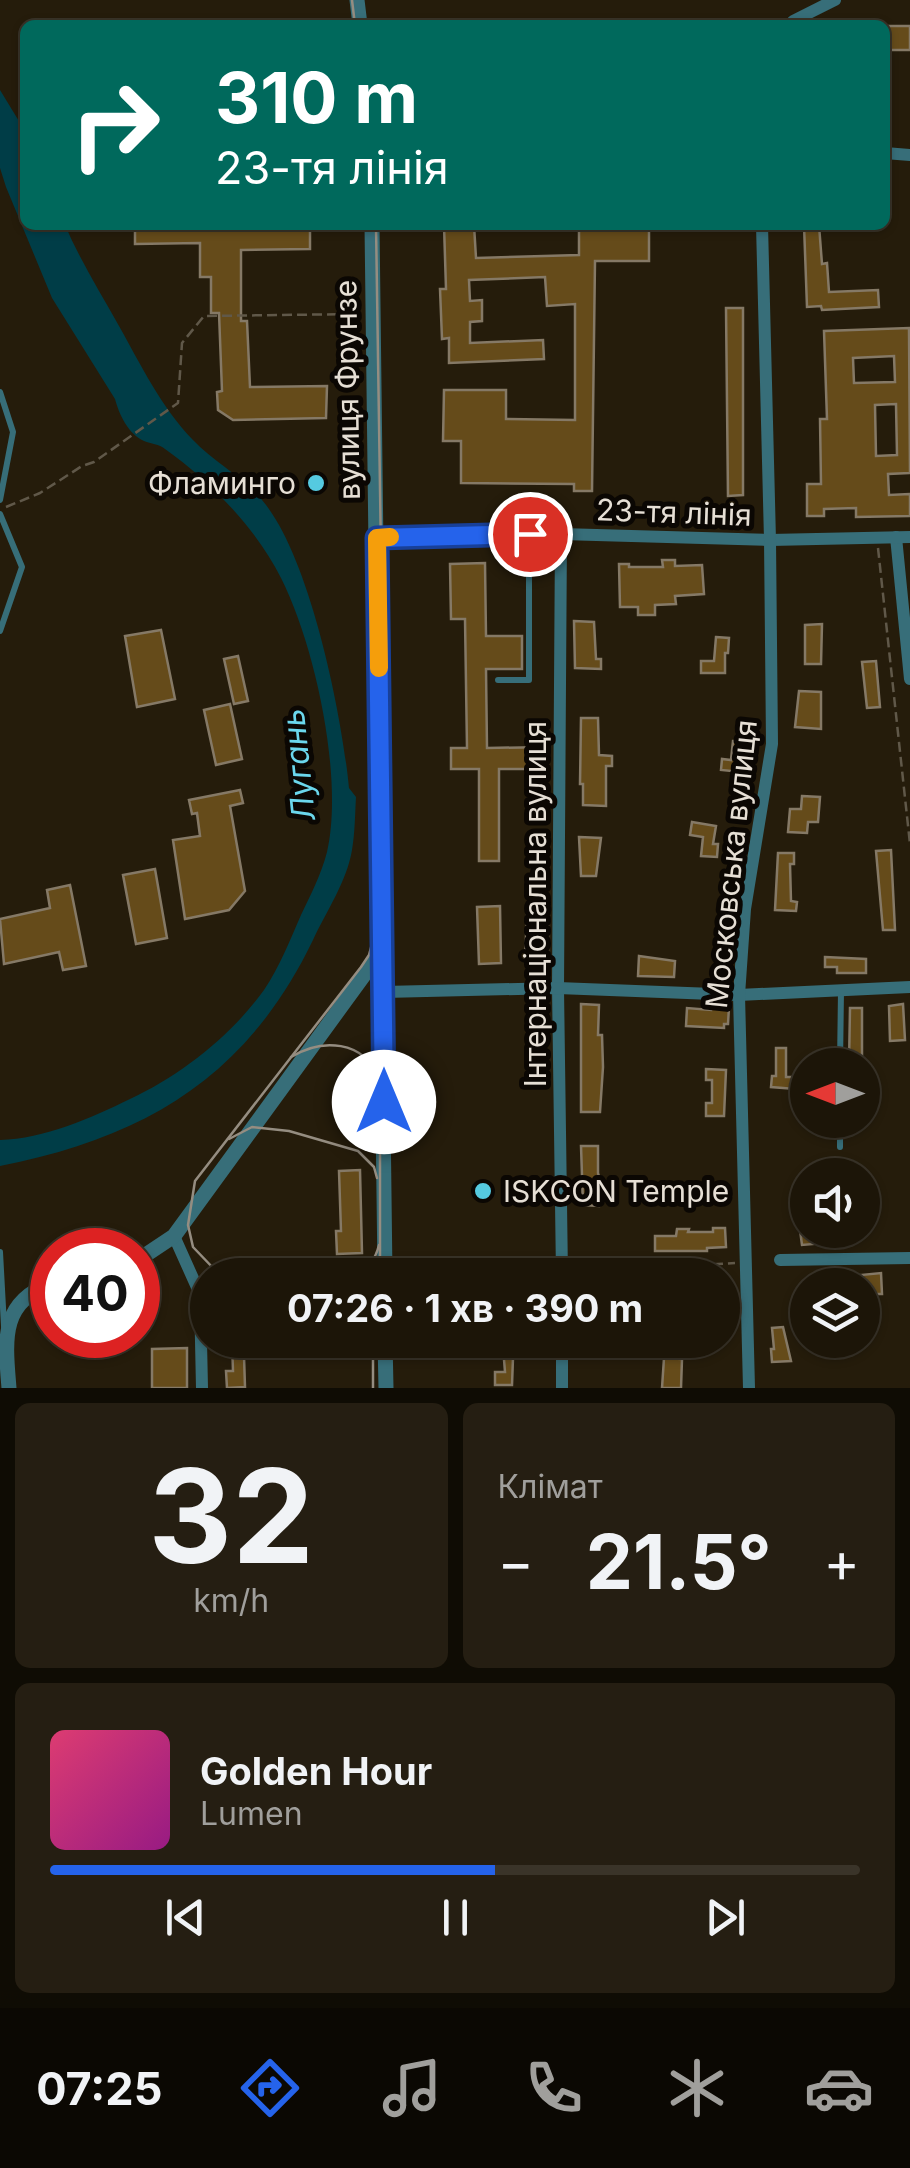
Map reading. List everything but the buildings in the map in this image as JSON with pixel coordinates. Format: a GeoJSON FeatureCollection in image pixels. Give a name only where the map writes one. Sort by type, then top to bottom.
{"type":"FeatureCollection","features":[{"type":"Feature","properties":{"kind":"street"},"geometry":{"type":"LineString","coordinates":[[795,20],[835,0]]}},
{"type":"Feature","properties":{"kind":"street","name":"вулиця Фрунзе"},"geometry":{"type":"LineString","coordinates":[[372,230],[385,1258]]}},
{"type":"Feature","properties":{"kind":"street","name":"Московська вулиця"},"geometry":{"type":"LineString","coordinates":[[749,1388],[740,994],[746,909],[772,744],[762,230]]}},
{"type":"Feature","properties":{"kind":"street","name":"23-тя лінія"},"geometry":{"type":"LineString","coordinates":[[377,538],[530,534],[770,540],[903,537]]}},
{"type":"Feature","properties":{"kind":"street","name":"Інтернаціональна вулиця"},"geometry":{"type":"LineString","coordinates":[[562,534],[558,988],[562,1258]]}},
{"type":"Feature","properties":{"kind":"street"},"geometry":{"type":"LineString","coordinates":[[903,537],[910,679]]}},
{"type":"Feature","properties":{"kind":"street"},"geometry":{"type":"LineString","coordinates":[[160,1245],[174,1236],[383,949]]}},
{"type":"Feature","properties":{"kind":"street"},"geometry":{"type":"LineString","coordinates":[[384,992],[558,988],[740,994],[910,988]]}},
{"type":"Feature","properties":{"kind":"street"},"geometry":{"type":"LineString","coordinates":[[174,1236],[190,1265]]}},
{"type":"Feature","properties":{"kind":"street"},"geometry":{"type":"LineString","coordinates":[[780,1260],[910,1258]]}},
{"type":"Feature","properties":{"kind":"street"},"geometry":{"type":"LineString","coordinates":[[9,1388],[4,1332],[14,1308],[30,1293]]}},
{"type":"Feature","properties":{"kind":"street"},"geometry":{"type":"LineString","coordinates":[[201,1358],[202,1388]]}},
{"type":"Feature","properties":{"kind":"street"},"geometry":{"type":"LineString","coordinates":[[385,1358],[386,1388]]}},
{"type":"Feature","properties":{"kind":"street"},"geometry":{"type":"LineString","coordinates":[[562,1358],[562,1388]]}},
{"type":"Feature","properties":{"kind":"lane"},"geometry":{"type":"LineString","coordinates":[[0,392],[13,432],[0,500]]}},
{"type":"Feature","properties":{"kind":"lane"},"geometry":{"type":"LineString","coordinates":[[0,512],[22,567],[0,631]]}},
{"type":"Feature","properties":{"kind":"lane"},"geometry":{"type":"LineString","coordinates":[[498,680],[529,680],[530,534]]}},
{"type":"Feature","properties":{"kind":"lane"},"geometry":{"type":"LineString","coordinates":[[840,1048],[841,990]]}},
{"type":"Feature","properties":{"kind":"lane"},"geometry":{"type":"LineString","coordinates":[[840,1138],[840,1147]]}},
{"type":"Feature","properties":{"kind":"lane"},"geometry":{"type":"LineString","coordinates":[[0,1252],[4,1332]]}},
{"type":"Feature","properties":{"kind":"path"},"geometry":{"type":"LineString","coordinates":[[0,512],[94,462],[178,404],[182,343],[204,316],[373,314]]}},
{"type":"Feature","properties":{"kind":"path"},"geometry":{"type":"LineString","coordinates":[[876,538],[910,844]]}},
{"type":"Feature","properties":{"kind":"water"},"geometry":{"type":"Polygon","coordinates":[[[0,90],[20,123],[20,221],[0,168],[0,90]]]}},
{"type":"Feature","properties":{"kind":"water"},"geometry":{"type":"Polygon","coordinates":[[[24,230],[68,230],[171,414],[201,448],[262,500],[279,525],[295,558],[321,637],[349,788],[356,797],[346,873],[287,988],[257,1029],[186,1094],[146,1118],[53,1154],[0,1166],[0,1140],[67,1126],[149,1089],[186,1066],[236,1023],[264,990],[279,963],[322,869],[331,822],[329,750],[315,675],[293,606],[271,559],[245,524],[199,476],[165,449],[138,438],[129,429],[115,399],[52,298],[24,230]]]}},
{"type":"Feature","properties":{"kind":"tram line"},"geometry":{"type":"LineString","coordinates":[[352,0],[354,20]]}},
{"type":"Feature","properties":{"kind":"tram line"},"geometry":{"type":"LineString","coordinates":[[376,230],[387,949],[380,993],[380,1258]]}},
{"type":"Feature","properties":{"kind":"tram line"},"geometry":{"type":"LineString","coordinates":[[378,921],[369,955],[361,967],[195,1181],[188,1225],[193,1247],[225,1275],[354,1272],[371,1263],[379,1245]]}},
{"type":"Feature","properties":{"kind":"tram line"},"geometry":{"type":"LineString","coordinates":[[291,1057],[316,1047],[341,1046],[363,1056],[378,1078]]}},
{"type":"Feature","properties":{"kind":"tram line"},"geometry":{"type":"LineString","coordinates":[[229,1139],[252,1127],[289,1131],[358,1151],[374,1167],[377,1178]]}},
{"type":"Feature","properties":{"kind":"tram line"},"geometry":{"type":"LineString","coordinates":[[373,1358],[373,1388]]}},
{"type":"Feature","properties":{"kind":"slow traffic"},"geometry":{"type":"LineString","coordinates":[[379,668],[377,538],[390,537]]}},
{"type":"Feature","properties":{"kind":"place","name":"Фламинго"},"geometry":{"type":"Point","coordinates":[316,483]}},
{"type":"Feature","properties":{"kind":"place","name":"ISKCON Temple"},"geometry":{"type":"Point","coordinates":[483,1191]}},
{"type":"Feature","properties":{"kind":"route"},"geometry":{"type":"LineString","coordinates":[[384,1102],[377,538],[530,534]]}},
{"type":"Feature","properties":{"kind":"water label","name":"Лугань"},"geometry":{"type":"Point","coordinates":[298,765]}}]}
